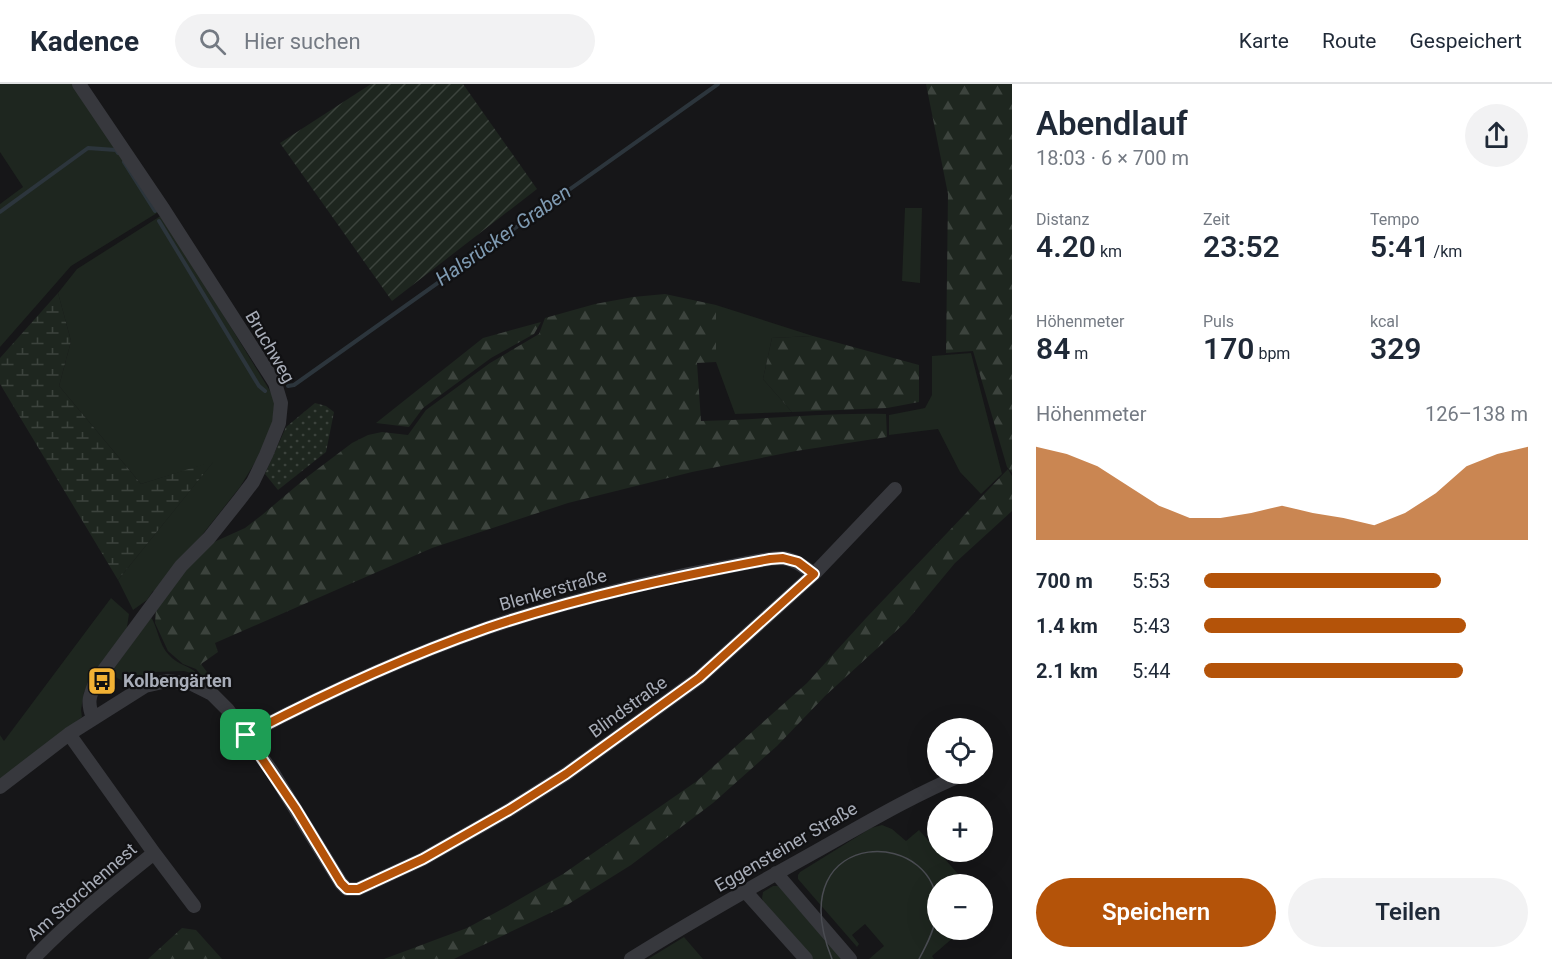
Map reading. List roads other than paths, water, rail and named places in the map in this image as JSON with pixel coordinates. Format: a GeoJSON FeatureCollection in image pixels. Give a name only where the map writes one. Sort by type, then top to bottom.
{"type":"FeatureCollection","features":[{"type":"Feature","properties":{"kind":"street","name":"Bruchweg"},"geometry":{"type":"LineString","coordinates":[[79,84],[164,210],[275,383],[281,403],[279,423],[274,438],[253,482],[209,538],[182,566],[96,681],[89,696],[89,708],[93,718]]}},
{"type":"Feature","properties":{"kind":"street","name":"Blindstraße"},"geometry":{"type":"LineString","coordinates":[[246,735],[341,883],[347,889],[358,889],[423,859],[509,810],[566,774],[699,678],[814,574],[895,489]]}},
{"type":"Feature","properties":{"kind":"street","name":"Blenkerstraße"},"geometry":{"type":"LineString","coordinates":[[246,735],[381,669],[488,628],[562,606],[643,584],[770,559],[783,558],[798,562],[814,574]]}},
{"type":"Feature","properties":{"kind":"street"},"geometry":{"type":"LineString","coordinates":[[0,787],[69,734],[153,683],[176,681],[198,686],[212,694],[224,706],[246,735]]}},
{"type":"Feature","properties":{"kind":"street","name":"Am Storchennest"},"geometry":{"type":"LineString","coordinates":[[69,734],[194,906]]}},
{"type":"Feature","properties":{"kind":"street","name":"Eggensteiner Straße"},"geometry":{"type":"LineString","coordinates":[[632,959],[776,873],[870,820],[942,784]]}},
{"type":"Feature","properties":{"kind":"street","name":"Am Storchennest"},"geometry":{"type":"LineString","coordinates":[[33,959],[53,938],[154,853]]}},
{"type":"Feature","properties":{"kind":"street"},"geometry":{"type":"LineString","coordinates":[[776,873],[850,959]]}},
{"type":"Feature","properties":{"kind":"street"},"geometry":{"type":"LineString","coordinates":[[745,891],[806,959]]}},
{"type":"Feature","properties":{"kind":"waterway","name":"Halsrücker Graben"},"geometry":{"type":"LineString","coordinates":[[288,386],[294,385],[718,84]]}},
{"type":"Feature","properties":{"kind":"waterway","name":"Halsrücker Graben"},"geometry":{"type":"LineString","coordinates":[[0,212],[88,148],[116,150],[118,153]]}},
{"type":"Feature","properties":{"kind":"waterway","name":"Halsrücker Graben"},"geometry":{"type":"LineString","coordinates":[[124,162],[155,211]]}},
{"type":"Feature","properties":{"kind":"waterway","name":"Halsrücker Graben"},"geometry":{"type":"LineString","coordinates":[[159,221],[259,386],[265,391]]}},
{"type":"Feature","properties":{"kind":"tram line"},"geometry":{"type":"LineString","coordinates":[[832,959],[821,914],[827,882],[844,861],[868,852],[894,854],[918,865],[933,887],[936,917],[919,959]]}},
{"type":"Feature","properties":{"kind":"place","name":"Kolbengärten"},"geometry":{"type":"Point","coordinates":[102,681]}}]}
